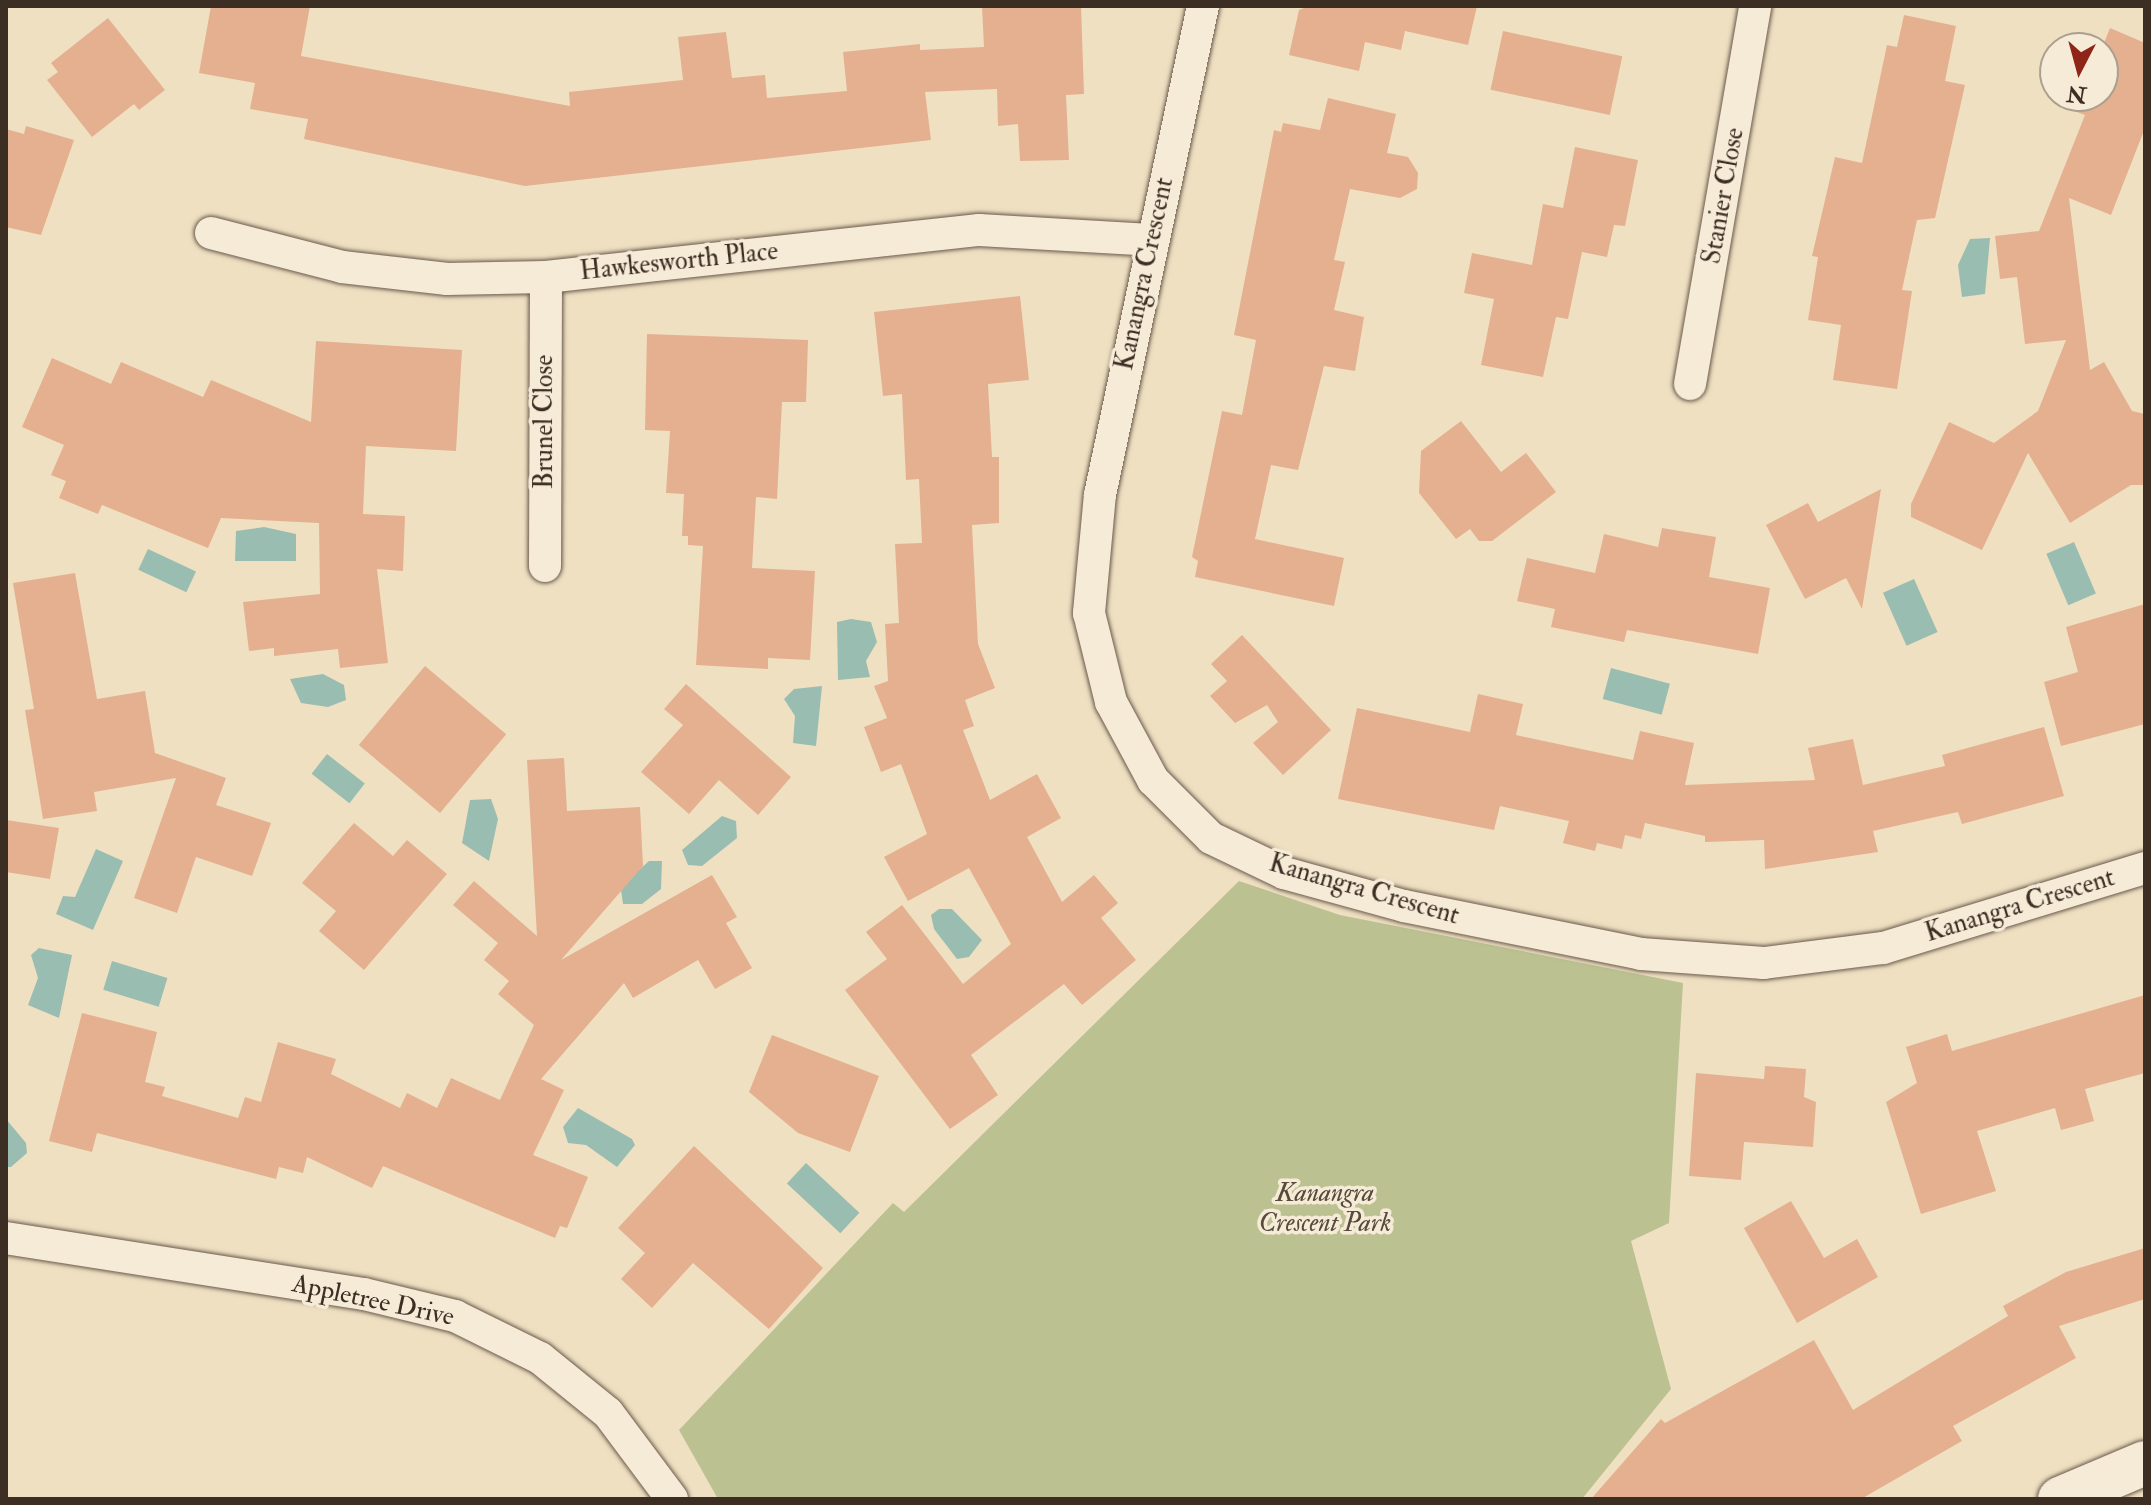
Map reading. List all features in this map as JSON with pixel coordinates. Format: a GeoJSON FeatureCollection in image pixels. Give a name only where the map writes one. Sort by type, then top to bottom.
{"type":"FeatureCollection","features":[{"type":"Feature","properties":{"kind":"main road"},"geometry":{"type":"LineString","coordinates":[[2060,1499],[2145,1463]]}},
{"type":"Feature","properties":{"kind":"street","name":"Kanangra Crescent"},"geometry":{"type":"LineString","coordinates":[[1203,6],[1151,240],[1100,494],[1089,613],[1111,702],[1153,780],[1211,838],[1284,873],[1404,906],[1641,954],[1764,963],[1883,948],[2145,868]]}},
{"type":"Feature","properties":{"kind":"street","name":"Stanier Close"},"geometry":{"type":"LineString","coordinates":[[1690,384],[1757,7]]}},
{"type":"Feature","properties":{"kind":"street","name":"Hawkesworth Place"},"geometry":{"type":"LineString","coordinates":[[211,233],[342,267],[447,279],[546,277],[979,230],[1151,240]]}},
{"type":"Feature","properties":{"kind":"street","name":"Brunel Close"},"geometry":{"type":"LineString","coordinates":[[545,566],[546,277]]}},
{"type":"Feature","properties":{"kind":"street","name":"Appletree Drive"},"geometry":{"type":"LineString","coordinates":[[6,1238],[364,1294],[455,1316],[540,1358],[608,1413],[672,1499]]}},
{"type":"Feature","properties":{"kind":"green space","name":"Kanangra Crescent Park"},"geometry":{"type":"Polygon","coordinates":[[[1239,881],[1340,915],[1683,983],[1669,1223],[1631,1241],[1671,1389],[1582,1499],[718,1499],[679,1430],[893,1203],[904,1212],[1239,881]]]}},
{"type":"Feature","properties":{"kind":"water"},"geometry":{"type":"Polygon","coordinates":[[[1990,238],[1985,294],[1962,297],[1958,265],[1970,239],[1990,238]]]}},
{"type":"Feature","properties":{"kind":"water"},"geometry":{"type":"Polygon","coordinates":[[[264,527],[296,534],[296,561],[235,561],[236,531],[264,527]]]}},
{"type":"Feature","properties":{"kind":"water"},"geometry":{"type":"Polygon","coordinates":[[[2074,542],[2096,594],[2068,605],[2046,554],[2074,542]]]}},
{"type":"Feature","properties":{"kind":"water"},"geometry":{"type":"Polygon","coordinates":[[[148,549],[196,571],[186,592],[138,570],[148,549]]]}},
{"type":"Feature","properties":{"kind":"water"},"geometry":{"type":"Polygon","coordinates":[[[1914,579],[1938,632],[1907,646],[1883,593],[1914,579]]]}},
{"type":"Feature","properties":{"kind":"water"},"geometry":{"type":"Polygon","coordinates":[[[851,619],[871,622],[877,642],[866,661],[870,677],[838,680],[837,622],[851,619]]]}},
{"type":"Feature","properties":{"kind":"water"},"geometry":{"type":"Polygon","coordinates":[[[1611,668],[1670,684],[1662,715],[1603,699],[1611,668]]]}},
{"type":"Feature","properties":{"kind":"water"},"geometry":{"type":"Polygon","coordinates":[[[323,674],[344,685],[346,700],[328,707],[301,703],[290,679],[323,674]]]}},
{"type":"Feature","properties":{"kind":"water"},"geometry":{"type":"Polygon","coordinates":[[[822,686],[816,746],[793,743],[795,716],[784,699],[794,689],[822,686]]]}},
{"type":"Feature","properties":{"kind":"water"},"geometry":{"type":"Polygon","coordinates":[[[327,754],[365,784],[349,803],[312,774],[327,754]]]}},
{"type":"Feature","properties":{"kind":"water"},"geometry":{"type":"Polygon","coordinates":[[[491,799],[498,819],[489,861],[462,843],[470,800],[491,799]]]}},
{"type":"Feature","properties":{"kind":"water"},"geometry":{"type":"Polygon","coordinates":[[[722,816],[736,821],[737,838],[702,866],[688,865],[682,850],[722,816]]]}},
{"type":"Feature","properties":{"kind":"water"},"geometry":{"type":"Polygon","coordinates":[[[96,849],[123,861],[93,930],[56,914],[63,896],[75,897],[96,849]]]}},
{"type":"Feature","properties":{"kind":"water"},"geometry":{"type":"Polygon","coordinates":[[[649,861],[662,861],[661,889],[642,904],[623,904],[621,890],[629,879],[649,861]]]}},
{"type":"Feature","properties":{"kind":"water"},"geometry":{"type":"Polygon","coordinates":[[[939,909],[952,909],[982,940],[969,957],[957,959],[934,929],[931,915],[939,909]]]}},
{"type":"Feature","properties":{"kind":"water"},"geometry":{"type":"Polygon","coordinates":[[[39,948],[72,955],[59,1018],[28,1005],[38,978],[31,955],[39,948]]]}},
{"type":"Feature","properties":{"kind":"water"},"geometry":{"type":"Polygon","coordinates":[[[112,961],[167,978],[159,1007],[103,990],[112,961]]]}},
{"type":"Feature","properties":{"kind":"water"},"geometry":{"type":"Polygon","coordinates":[[[578,1108],[632,1139],[635,1145],[617,1167],[586,1145],[568,1143],[563,1127],[578,1108]]]}},
{"type":"Feature","properties":{"kind":"water"},"geometry":{"type":"Polygon","coordinates":[[[6,1119],[26,1143],[27,1153],[11,1167],[6,1167],[6,1119]]]}},
{"type":"Feature","properties":{"kind":"water"},"geometry":{"type":"Polygon","coordinates":[[[806,1163],[859,1213],[840,1233],[787,1183],[806,1163]]]}},
{"type":"Feature","properties":{"kind":"building"},"geometry":{"type":"Polygon","coordinates":[[[211,6],[310,6],[301,56],[570,106],[569,92],[683,80],[678,37],[726,32],[732,78],[765,75],[767,98],[847,91],[843,52],[920,44],[920,50],[984,47],[982,6],[1081,6],[1084,94],[1066,95],[1069,160],[1020,161],[1018,124],[998,126],[997,89],[925,92],[931,140],[525,186],[304,139],[308,119],[250,109],[255,83],[199,73],[211,6]]]}},
{"type":"Feature","properties":{"kind":"building"},"geometry":{"type":"Polygon","coordinates":[[[1309,6],[1477,6],[1468,45],[1405,31],[1401,50],[1365,42],[1359,71],[1289,55],[1299,10],[1309,6]]]}},
{"type":"Feature","properties":{"kind":"building"},"geometry":{"type":"Polygon","coordinates":[[[1904,15],[1956,26],[1945,81],[1965,85],[1935,218],[1917,220],[1902,290],[1912,291],[1897,389],[1833,380],[1841,325],[1808,320],[1818,257],[1812,256],[1835,157],[1862,163],[1887,45],[1897,47],[1904,15]]]}},
{"type":"Feature","properties":{"kind":"building"},"geometry":{"type":"Polygon","coordinates":[[[108,18],[165,90],[139,110],[134,104],[92,137],[47,80],[58,72],[51,63],[108,18]]]}},
{"type":"Feature","properties":{"kind":"building"},"geometry":{"type":"Polygon","coordinates":[[[2110,28],[2145,43],[2145,128],[2111,215],[2069,198],[2090,370],[2104,362],[2132,411],[2145,414],[2145,485],[2131,485],[2070,523],[2028,453],[1982,550],[1911,517],[1911,504],[1949,422],[1994,443],[2038,411],[2066,340],[2025,344],[2017,277],[2000,279],[1995,236],[2039,231],[2085,115],[2077,112],[2119,112],[2119,32],[2108,32],[2110,28]]]}},
{"type":"Feature","properties":{"kind":"building"},"geometry":{"type":"Polygon","coordinates":[[[1503,31],[1622,56],[1610,115],[1491,90],[1503,31]]]}},
{"type":"Feature","properties":{"kind":"building"},"geometry":{"type":"Polygon","coordinates":[[[1328,98],[1396,114],[1387,153],[1408,157],[1418,173],[1417,189],[1400,198],[1350,189],[1334,260],[1345,262],[1334,310],[1364,317],[1355,371],[1324,366],[1298,470],[1271,465],[1255,539],[1344,558],[1334,606],[1195,577],[1198,561],[1192,557],[1222,411],[1242,415],[1256,340],[1234,335],[1274,130],[1281,132],[1283,123],[1320,130],[1328,98]]]}},
{"type":"Feature","properties":{"kind":"building"},"geometry":{"type":"Polygon","coordinates":[[[26,126],[74,140],[41,235],[6,227],[6,129],[24,134],[26,126]]]}},
{"type":"Feature","properties":{"kind":"building"},"geometry":{"type":"Polygon","coordinates":[[[1575,147],[1638,160],[1625,226],[1614,225],[1607,257],[1582,252],[1568,319],[1556,317],[1543,377],[1481,365],[1494,299],[1464,293],[1472,253],[1532,265],[1543,204],[1563,208],[1575,147]]]}},
{"type":"Feature","properties":{"kind":"building"},"geometry":{"type":"Polygon","coordinates":[[[1020,296],[1029,380],[988,384],[992,457],[999,457],[999,523],[972,525],[978,644],[995,688],[965,700],[974,726],[963,730],[990,800],[1037,774],[1061,818],[1027,837],[1062,902],[1094,875],[1118,903],[1101,918],[1136,960],[1082,1005],[1064,984],[971,1055],[998,1095],[950,1129],[845,990],[887,959],[866,932],[902,905],[963,984],[1011,944],[969,868],[908,901],[884,857],[927,834],[901,764],[881,772],[864,727],[887,718],[874,686],[888,681],[885,624],[899,623],[895,544],[922,543],[919,479],[906,480],[902,394],[883,396],[874,312],[1020,296]]]}},
{"type":"Feature","properties":{"kind":"building"},"geometry":{"type":"Polygon","coordinates":[[[647,334],[808,340],[806,402],[782,402],[777,499],[756,497],[752,568],[815,571],[810,660],[768,658],[768,669],[696,665],[703,546],[688,545],[688,536],[682,536],[684,494],[666,493],[670,431],[645,430],[647,334]]]}},
{"type":"Feature","properties":{"kind":"building"},"geometry":{"type":"Polygon","coordinates":[[[316,341],[462,350],[456,451],[366,446],[363,514],[405,516],[403,571],[377,569],[388,663],[340,668],[338,649],[274,656],[274,648],[249,651],[243,602],[320,594],[319,523],[221,518],[208,548],[102,505],[98,514],[59,498],[66,481],[51,475],[64,445],[22,427],[52,358],[111,384],[121,362],[203,397],[211,380],[311,422],[316,341]]]}},
{"type":"Feature","properties":{"kind":"building"},"geometry":{"type":"Polygon","coordinates":[[[1461,421],[1501,472],[1526,453],[1556,492],[1492,541],[1479,541],[1470,529],[1456,539],[1419,493],[1421,451],[1461,421]]]}},
{"type":"Feature","properties":{"kind":"building"},"geometry":{"type":"Polygon","coordinates":[[[1881,489],[1862,609],[1846,578],[1805,599],[1766,525],[1808,503],[1818,522],[1881,489]]]}},
{"type":"Feature","properties":{"kind":"building"},"geometry":{"type":"Polygon","coordinates":[[[1662,528],[1716,537],[1709,577],[1770,588],[1758,654],[1627,630],[1624,642],[1551,627],[1555,609],[1517,601],[1527,558],[1595,573],[1604,534],[1658,547],[1662,528]]]}},
{"type":"Feature","properties":{"kind":"building"},"geometry":{"type":"Polygon","coordinates":[[[75,573],[97,699],[145,691],[155,753],[226,778],[216,805],[271,823],[252,876],[196,857],[177,913],[134,898],[176,778],[94,792],[97,811],[43,819],[25,710],[34,709],[13,583],[75,573]]]}},
{"type":"Feature","properties":{"kind":"building"},"geometry":{"type":"Polygon","coordinates":[[[2145,604],[2145,724],[2061,746],[2044,682],[2078,672],[2066,627],[2145,604]]]}},
{"type":"Feature","properties":{"kind":"building"},"geometry":{"type":"Polygon","coordinates":[[[1242,635],[1331,730],[1283,775],[1253,743],[1278,722],[1267,705],[1235,723],[1210,696],[1227,681],[1211,664],[1242,635]]]}},
{"type":"Feature","properties":{"kind":"building"},"geometry":{"type":"Polygon","coordinates":[[[425,666],[506,734],[440,813],[359,745],[425,666]]]}},
{"type":"Feature","properties":{"kind":"building"},"geometry":{"type":"Polygon","coordinates":[[[686,684],[791,777],[758,815],[719,780],[689,814],[641,772],[683,725],[664,709],[686,684]]]}},
{"type":"Feature","properties":{"kind":"building"},"geometry":{"type":"Polygon","coordinates":[[[1478,694],[1523,704],[1516,735],[1633,760],[1640,731],[1694,743],[1685,785],[1815,780],[1808,748],[1853,739],[1863,785],[1945,766],[1942,755],[2044,727],[2064,796],[1962,824],[1958,812],[1873,831],[1878,852],[1765,869],[1764,840],[1705,842],[1705,836],[1645,823],[1641,839],[1625,835],[1622,849],[1597,843],[1595,851],[1563,843],[1569,821],[1500,806],[1494,830],[1338,799],[1357,708],[1470,732],[1478,694]]]}},
{"type":"Feature","properties":{"kind":"building"},"geometry":{"type":"Polygon","coordinates":[[[564,758],[567,811],[640,807],[643,866],[561,960],[712,875],[737,917],[726,923],[752,968],[715,989],[698,960],[633,998],[624,983],[541,1079],[564,1090],[533,1155],[588,1177],[567,1228],[560,1226],[555,1238],[383,1166],[372,1188],[307,1157],[303,1173],[279,1167],[276,1179],[97,1133],[92,1152],[49,1141],[82,1013],[157,1032],[145,1082],[165,1087],[162,1096],[238,1118],[245,1097],[261,1102],[278,1042],[336,1059],[331,1074],[400,1108],[407,1093],[437,1108],[451,1078],[500,1100],[534,1025],[498,994],[509,981],[484,960],[498,943],[453,905],[474,881],[537,936],[527,760],[564,758]]]}},
{"type":"Feature","properties":{"kind":"building"},"geometry":{"type":"Polygon","coordinates":[[[6,820],[59,828],[50,879],[6,872],[6,820]]]}},
{"type":"Feature","properties":{"kind":"building"},"geometry":{"type":"Polygon","coordinates":[[[354,823],[393,856],[407,840],[447,874],[364,970],[319,931],[336,911],[302,883],[354,823]]]}},
{"type":"Feature","properties":{"kind":"building"},"geometry":{"type":"Polygon","coordinates":[[[2145,995],[2145,1073],[2085,1089],[2094,1121],[2061,1130],[2055,1108],[1977,1131],[1996,1191],[1921,1214],[1886,1102],[1917,1083],[1906,1047],[1947,1034],[1952,1051],[2145,995]]]}},
{"type":"Feature","properties":{"kind":"building"},"geometry":{"type":"Polygon","coordinates":[[[772,1035],[879,1076],[850,1152],[798,1133],[749,1092],[772,1035]]]}},
{"type":"Feature","properties":{"kind":"building"},"geometry":{"type":"Polygon","coordinates":[[[1765,1066],[1806,1069],[1804,1097],[1816,1102],[1813,1147],[1744,1142],[1741,1180],[1689,1176],[1696,1073],[1764,1079],[1765,1066]]]}},
{"type":"Feature","properties":{"kind":"building"},"geometry":{"type":"Polygon","coordinates":[[[694,1146],[823,1268],[769,1329],[693,1263],[652,1308],[621,1279],[645,1253],[618,1228],[694,1146]]]}},
{"type":"Feature","properties":{"kind":"building"},"geometry":{"type":"Polygon","coordinates":[[[1791,1201],[1824,1258],[1857,1239],[1878,1277],[1797,1323],[1744,1228],[1791,1201]]]}},
{"type":"Feature","properties":{"kind":"building"},"geometry":{"type":"Polygon","coordinates":[[[2145,1248],[2145,1299],[2059,1326],[2076,1358],[1953,1426],[1962,1441],[1861,1499],[1591,1499],[1661,1419],[1665,1423],[1814,1340],[1853,1410],[2008,1316],[2003,1306],[2066,1272],[2145,1248]]]}}]}
